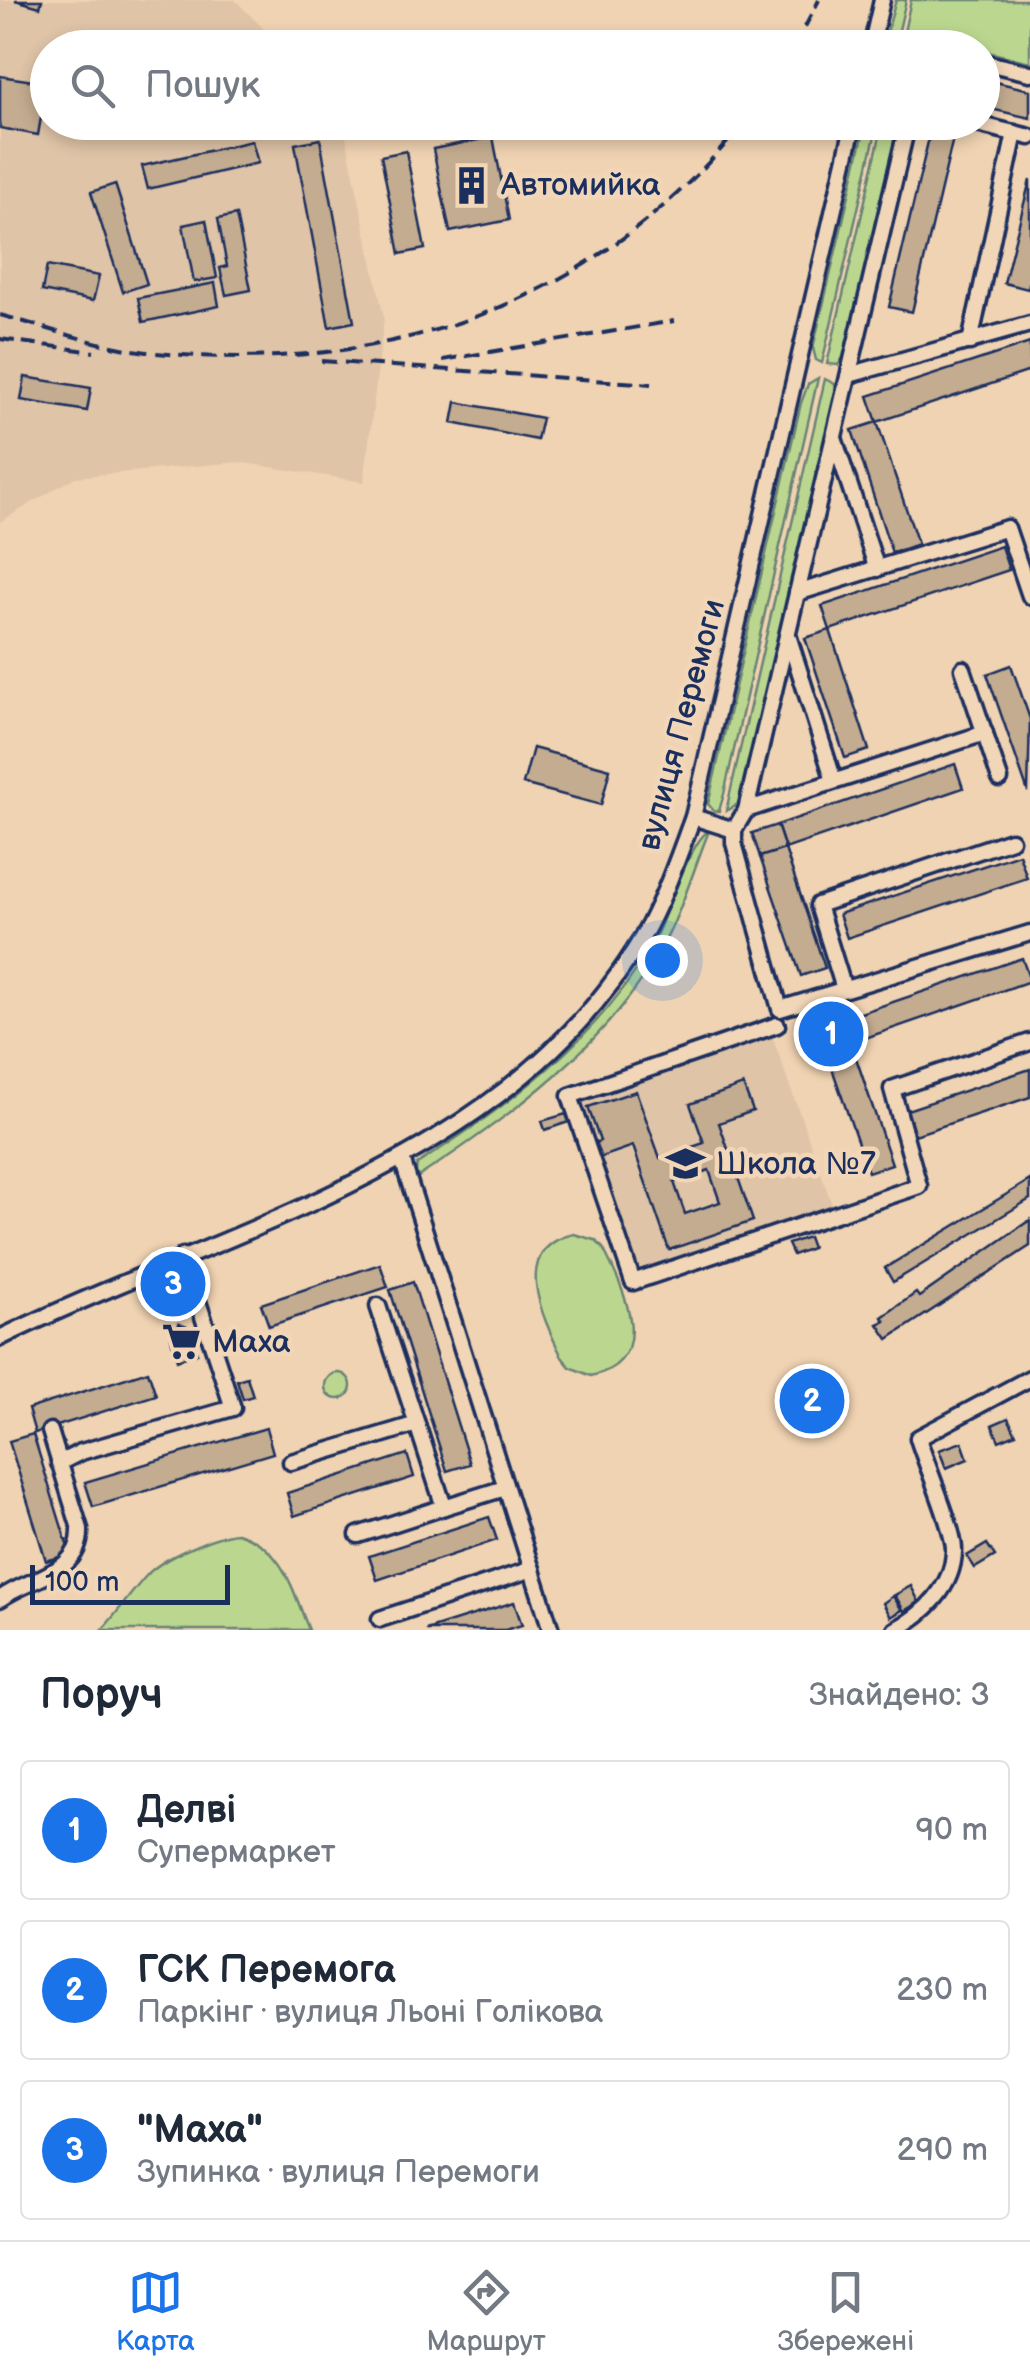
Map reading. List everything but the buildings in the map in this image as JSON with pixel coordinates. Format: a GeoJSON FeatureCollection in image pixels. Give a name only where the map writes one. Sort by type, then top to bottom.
{"type":"FeatureCollection","features":[{"type":"Feature","properties":{"kind":"street"},"geometry":{"type":"LineString","coordinates":[[875,30],[882,0]]}},
{"type":"Feature","properties":{"kind":"street"},"geometry":{"type":"LineString","coordinates":[[1000,66],[1030,72]]}},
{"type":"Feature","properties":{"kind":"street"},"geometry":{"type":"LineString","coordinates":[[970,342],[1022,135]]}},
{"type":"Feature","properties":{"kind":"street","name":"вулиця Перемоги"},"geometry":{"type":"LineString","coordinates":[[0,1338],[402,1159],[499,1092],[592,1006],[644,933],[692,817],[850,140]]}},
{"type":"Feature","properties":{"kind":"street"},"geometry":{"type":"LineString","coordinates":[[904,140],[746,810],[734,830],[780,1008],[1030,933]]}},
{"type":"Feature","properties":{"kind":"street"},"geometry":{"type":"LineString","coordinates":[[849,375],[1030,324]]}},
{"type":"Feature","properties":{"kind":"street"},"geometry":{"type":"LineString","coordinates":[[834,437],[876,569]]}},
{"type":"Feature","properties":{"kind":"street"},"geometry":{"type":"LineString","coordinates":[[797,593],[1008,528],[1030,596]]}},
{"type":"Feature","properties":{"kind":"street"},"geometry":{"type":"LineString","coordinates":[[788,635],[834,781]]}},
{"type":"Feature","properties":{"kind":"street"},"geometry":{"type":"LineString","coordinates":[[963,668],[1000,779]]}},
{"type":"Feature","properties":{"kind":"street"},"geometry":{"type":"LineString","coordinates":[[746,810],[985,733]]}},
{"type":"Feature","properties":{"kind":"street"},"geometry":{"type":"LineString","coordinates":[[692,817],[734,830]]}},
{"type":"Feature","properties":{"kind":"street"},"geometry":{"type":"LineString","coordinates":[[844,989],[818,904],[1010,840]]}},
{"type":"Feature","properties":{"kind":"street"},"geometry":{"type":"LineString","coordinates":[[777,1025],[570,1096],[633,1282],[919,1186],[892,1090],[1030,1042]]}},
{"type":"Feature","properties":{"kind":"street"},"geometry":{"type":"LineString","coordinates":[[402,1159],[551,1630]]}},
{"type":"Feature","properties":{"kind":"street"},"geometry":{"type":"LineString","coordinates":[[59,1463],[81,1452],[233,1408],[183,1256]]}},
{"type":"Feature","properties":{"kind":"street"},"geometry":{"type":"LineString","coordinates":[[378,1306],[444,1507]]}},
{"type":"Feature","properties":{"kind":"street"},"geometry":{"type":"LineString","coordinates":[[895,1630],[921,1616],[939,1596],[954,1551],[918,1438],[1030,1378]]}},
{"type":"Feature","properties":{"kind":"street"},"geometry":{"type":"LineString","coordinates":[[291,1462],[417,1424]]}},
{"type":"Feature","properties":{"kind":"street"},"geometry":{"type":"LineString","coordinates":[[0,1599],[64,1566],[81,1544],[80,1529],[50,1431]]}},
{"type":"Feature","properties":{"kind":"street"},"geometry":{"type":"LineString","coordinates":[[358,1535],[505,1488]]}},
{"type":"Feature","properties":{"kind":"street"},"geometry":{"type":"LineString","coordinates":[[380,1619],[532,1570]]}},
{"type":"Feature","properties":{"kind":"shaded area"},"geometry":{"type":"Polygon","coordinates":[[[0,0],[235,0],[265,30],[30,30],[30,140],[347,140],[384,318],[364,482],[238,462],[75,477],[0,522],[0,0]]]}},
{"type":"Feature","properties":{"kind":"shaded area"},"geometry":{"type":"Polygon","coordinates":[[[771,1033],[833,1207],[640,1272],[579,1100],[771,1033]]]}},
{"type":"Feature","properties":{"kind":"green space"},"geometry":{"type":"Polygon","coordinates":[[[896,0],[906,0],[899,30],[888,30],[896,0]]]}},
{"type":"Feature","properties":{"kind":"green space"},"geometry":{"type":"Polygon","coordinates":[[[911,0],[1030,0],[1030,62],[1000,55],[1000,30],[904,30],[911,0]]]}},
{"type":"Feature","properties":{"kind":"green space"},"geometry":{"type":"Polygon","coordinates":[[[862,140],[874,140],[822,363],[816,360],[813,348],[862,140]]]}},
{"type":"Feature","properties":{"kind":"green space"},"geometry":{"type":"Polygon","coordinates":[[[879,140],[895,140],[845,355],[838,365],[827,364],[879,140]]]}},
{"type":"Feature","properties":{"kind":"green space"},"geometry":{"type":"Polygon","coordinates":[[[818,378],[724,794],[719,811],[714,811],[708,804],[801,403],[808,384],[818,378]]]}},
{"type":"Feature","properties":{"kind":"green space"},"geometry":{"type":"Polygon","coordinates":[[[825,379],[835,384],[837,397],[741,802],[726,811],[825,379]]]}},
{"type":"Feature","properties":{"kind":"green space"},"geometry":{"type":"Polygon","coordinates":[[[709,831],[664,943],[616,1014],[521,1104],[415,1179],[417,1164],[548,1069],[605,1011],[651,946],[686,864],[709,831]]]}},
{"type":"Feature","properties":{"kind":"green space"},"geometry":{"type":"Polygon","coordinates":[[[574,1234],[595,1240],[603,1248],[627,1303],[630,1322],[630,1340],[624,1356],[612,1368],[591,1376],[570,1367],[562,1357],[546,1322],[536,1285],[542,1253],[554,1242],[574,1234]]]}},
{"type":"Feature","properties":{"kind":"green space"},"geometry":{"type":"Polygon","coordinates":[[[338,1373],[347,1377],[351,1386],[347,1395],[338,1399],[329,1395],[325,1386],[329,1377],[338,1373]]]}},
{"type":"Feature","properties":{"kind":"green space"},"geometry":{"type":"Polygon","coordinates":[[[237,1533],[266,1548],[276,1559],[309,1630],[102,1630],[153,1569],[189,1548],[237,1533]]]}},
{"type":"Feature","properties":{"kind":"railway"},"geometry":{"type":"LineString","coordinates":[[803,30],[819,0]]}},
{"type":"Feature","properties":{"kind":"railway"},"geometry":{"type":"LineString","coordinates":[[0,315],[91,341],[147,352],[234,357],[318,353],[400,339],[477,316],[551,283],[620,240],[685,186],[727,140]]}},
{"type":"Feature","properties":{"kind":"railway"},"geometry":{"type":"LineString","coordinates":[[443,360],[674,321]]}},
{"type":"Feature","properties":{"kind":"railway"},"geometry":{"type":"LineString","coordinates":[[0,339],[94,352]]}},
{"type":"Feature","properties":{"kind":"railway"},"geometry":{"type":"LineString","coordinates":[[321,361],[652,384]]}},
{"type":"Feature","properties":{"kind":"place","name":"Автомийка"},"geometry":{"type":"Point","coordinates":[471,185]}},
{"type":"Feature","properties":{"kind":"place","name":"Делві"},"geometry":{"type":"Point","coordinates":[831,1034]}},
{"type":"Feature","properties":{"kind":"place","name":"Школа №7"},"geometry":{"type":"Point","coordinates":[686,1164]}},
{"type":"Feature","properties":{"kind":"place","name":"\"Маха\""},"geometry":{"type":"Point","coordinates":[173,1284]}},
{"type":"Feature","properties":{"kind":"place","name":"Маха"},"geometry":{"type":"Point","coordinates":[182,1342]}},
{"type":"Feature","properties":{"kind":"place","name":"ГСК Перемога"},"geometry":{"type":"Point","coordinates":[812,1401]}}]}
